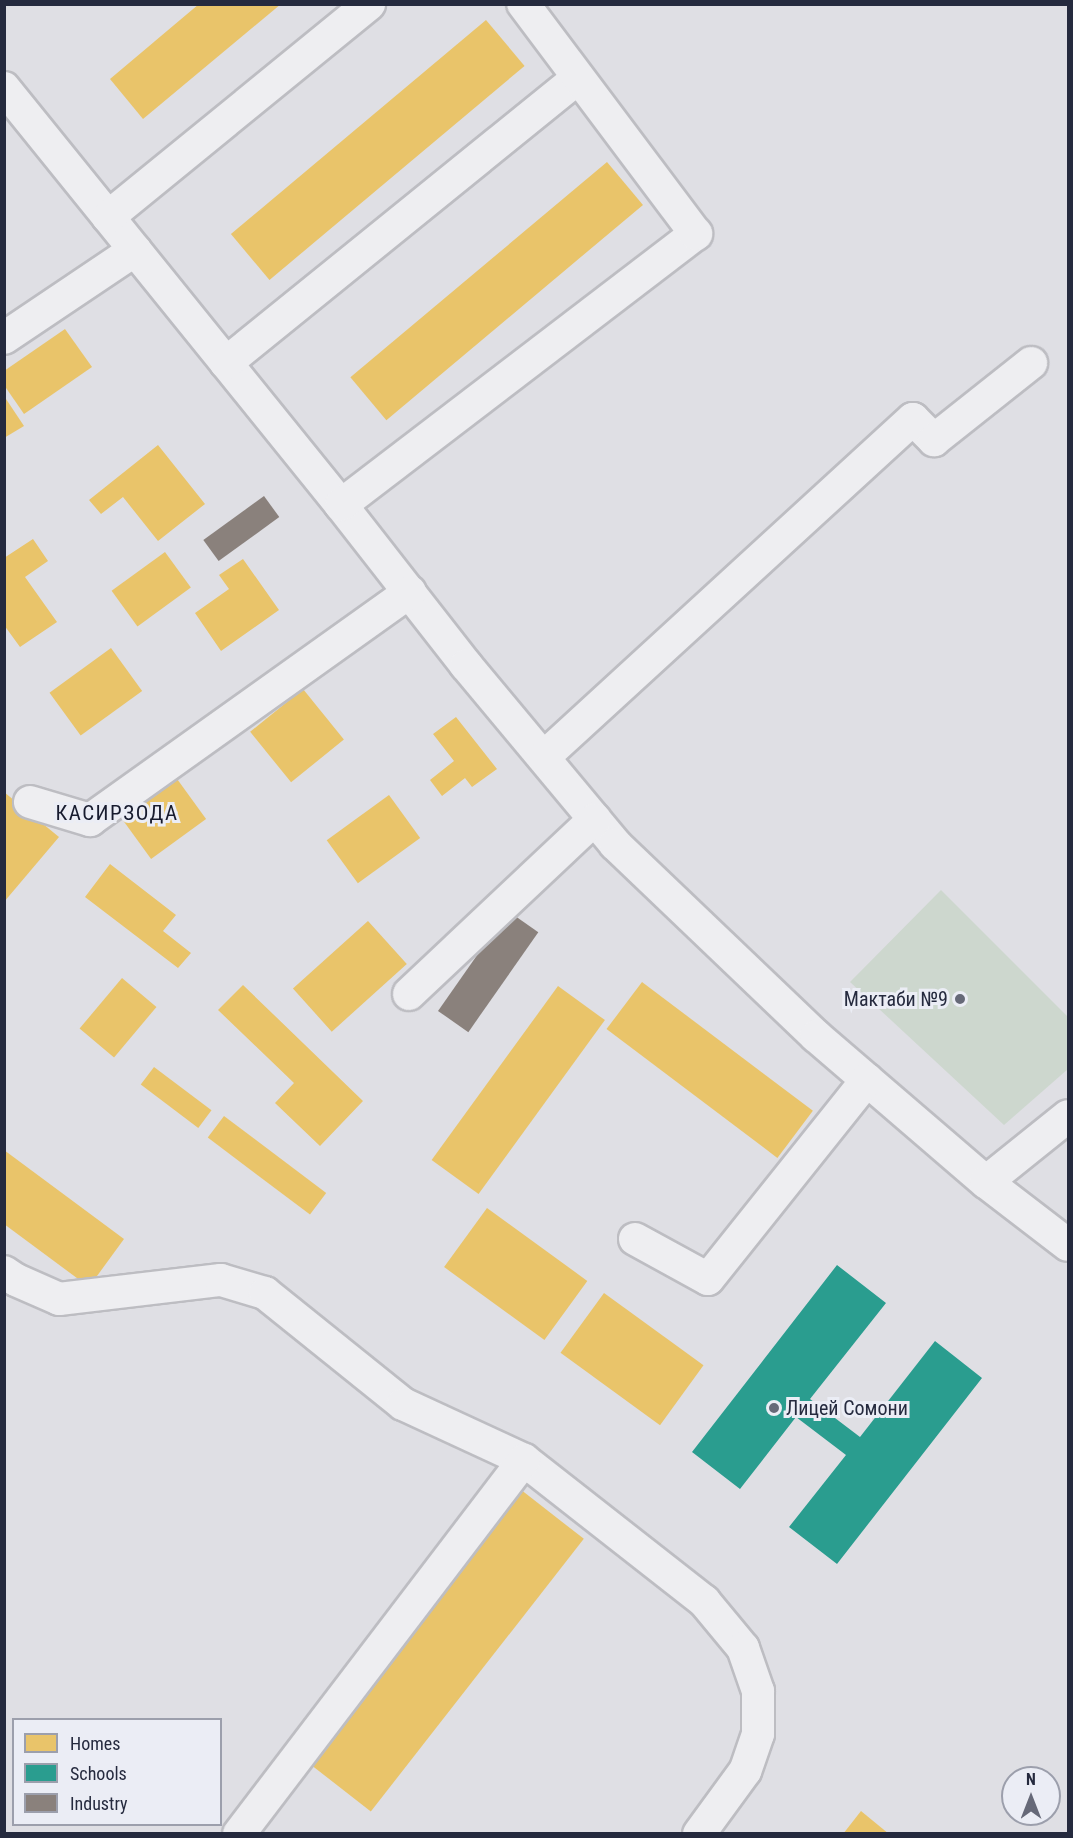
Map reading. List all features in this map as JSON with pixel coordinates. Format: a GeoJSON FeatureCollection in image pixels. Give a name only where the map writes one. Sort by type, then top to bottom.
{"type":"FeatureCollection","features":[{"type":"Feature","properties":{"kind":"street"},"geometry":{"type":"LineString","coordinates":[[108,217],[369,4]]}},
{"type":"Feature","properties":{"kind":"street"},"geometry":{"type":"LineString","coordinates":[[341,505],[696,234],[523,4]]}},
{"type":"Feature","properties":{"kind":"street"},"geometry":{"type":"LineString","coordinates":[[226,363],[578,78]]}},
{"type":"Feature","properties":{"kind":"street"},"geometry":{"type":"LineString","coordinates":[[4,88],[341,505],[466,665],[624,852],[816,1036],[986,1182],[1068,1245]]}},
{"type":"Feature","properties":{"kind":"street"},"geometry":{"type":"LineString","coordinates":[[4,338],[135,250]]}},
{"type":"Feature","properties":{"kind":"street"},"geometry":{"type":"LineString","coordinates":[[545,756],[913,418],[934,440],[1030,363]]}},
{"type":"Feature","properties":{"kind":"street"},"geometry":{"type":"LineString","coordinates":[[30,802],[90,820],[410,592]]}},
{"type":"Feature","properties":{"kind":"street"},"geometry":{"type":"LineString","coordinates":[[410,994],[595,819]]}},
{"type":"Feature","properties":{"kind":"street"},"geometry":{"type":"LineString","coordinates":[[635,1239],[708,1279],[867,1080]]}},
{"type":"Feature","properties":{"kind":"street"},"geometry":{"type":"LineString","coordinates":[[986,1182],[1068,1116]]}},
{"type":"Feature","properties":{"kind":"street"},"geometry":{"type":"LineString","coordinates":[[4,1272],[16,1280],[59,1299],[221,1280],[265,1293],[403,1404],[524,1460],[704,1601],[743,1648],[758,1691],[758,1734],[745,1771],[699,1833]]}},
{"type":"Feature","properties":{"kind":"street"},"geometry":{"type":"LineString","coordinates":[[239,1833],[524,1460]]}},
{"type":"Feature","properties":{"kind":"shaded area","name":"Мактаби №9"},"geometry":{"type":"Polygon","coordinates":[[[941,890],[1068,1017],[1068,1069],[1004,1125],[850,982],[941,890]]]}},
{"type":"Feature","properties":{"kind":"building: Homes"},"geometry":{"type":"Polygon","coordinates":[[[199,4],[281,4],[143,119],[110,79],[199,4]]]}},
{"type":"Feature","properties":{"kind":"building: Homes"},"geometry":{"type":"Polygon","coordinates":[[[486,20],[525,66],[269,280],[231,234],[486,20]]]}},
{"type":"Feature","properties":{"kind":"building: Homes"},"geometry":{"type":"Polygon","coordinates":[[[607,162],[643,205],[386,420],[350,377],[607,162]]]}},
{"type":"Feature","properties":{"kind":"building: Homes"},"geometry":{"type":"Polygon","coordinates":[[[65,329],[92,367],[24,414],[4,385],[4,371],[65,329]]]}},
{"type":"Feature","properties":{"kind":"building: Homes"},"geometry":{"type":"Polygon","coordinates":[[[4,396],[24,426],[4,438],[4,396]]]}},
{"type":"Feature","properties":{"kind":"building: Homes"},"geometry":{"type":"Polygon","coordinates":[[[158,445],[205,504],[158,541],[123,497],[101,514],[89,500],[158,445]]]}},
{"type":"Feature","properties":{"kind":"building: Homes"},"geometry":{"type":"Polygon","coordinates":[[[33,539],[48,561],[25,577],[57,622],[20,647],[4,625],[4,558],[33,539]]]}},
{"type":"Feature","properties":{"kind":"building: Homes"},"geometry":{"type":"Polygon","coordinates":[[[165,552],[191,588],[137,626],[112,591],[165,552]]]}},
{"type":"Feature","properties":{"kind":"building: Homes"},"geometry":{"type":"Polygon","coordinates":[[[243,559],[279,610],[221,651],[195,613],[229,589],[219,575],[243,559]]]}},
{"type":"Feature","properties":{"kind":"building: Homes"},"geometry":{"type":"Polygon","coordinates":[[[111,648],[142,691],[81,736],[50,693],[111,648]]]}},
{"type":"Feature","properties":{"kind":"building: Homes"},"geometry":{"type":"Polygon","coordinates":[[[303,689],[344,740],[291,782],[250,732],[303,689]]]}},
{"type":"Feature","properties":{"kind":"building: Homes"},"geometry":{"type":"Polygon","coordinates":[[[456,717],[497,769],[472,787],[465,778],[442,796],[430,780],[454,761],[433,734],[456,717]]]}},
{"type":"Feature","properties":{"kind":"building: Homes"},"geometry":{"type":"Polygon","coordinates":[[[172,772],[206,819],[151,859],[117,812],[172,772]]]}},
{"type":"Feature","properties":{"kind":"building: Homes"},"geometry":{"type":"Polygon","coordinates":[[[4,792],[59,837],[4,902],[4,792]]]}},
{"type":"Feature","properties":{"kind":"building: Homes"},"geometry":{"type":"Polygon","coordinates":[[[389,795],[420,838],[358,883],[327,840],[389,795]]]}},
{"type":"Feature","properties":{"kind":"building: Homes"},"geometry":{"type":"Polygon","coordinates":[[[110,864],[176,915],[163,931],[191,953],[178,968],[85,897],[110,864]]]}},
{"type":"Feature","properties":{"kind":"building: Homes"},"geometry":{"type":"Polygon","coordinates":[[[368,921],[407,964],[332,1032],[293,989],[368,921]]]}},
{"type":"Feature","properties":{"kind":"building: Homes"},"geometry":{"type":"Polygon","coordinates":[[[122,978],[156,1007],[114,1057],[80,1029],[122,978]]]}},
{"type":"Feature","properties":{"kind":"building: Homes"},"geometry":{"type":"Polygon","coordinates":[[[642,982],[813,1111],[777,1158],[606,1029],[642,982]]]}},
{"type":"Feature","properties":{"kind":"building: Homes"},"geometry":{"type":"Polygon","coordinates":[[[243,985],[363,1101],[320,1146],[275,1103],[294,1083],[218,1010],[243,985]]]}},
{"type":"Feature","properties":{"kind":"building: Homes"},"geometry":{"type":"Polygon","coordinates":[[[558,986],[605,1020],[479,1194],[432,1160],[558,986]]]}},
{"type":"Feature","properties":{"kind":"building: Homes"},"geometry":{"type":"Polygon","coordinates":[[[154,1067],[212,1110],[198,1128],[141,1085],[154,1067]]]}},
{"type":"Feature","properties":{"kind":"building: Homes"},"geometry":{"type":"Polygon","coordinates":[[[224,1116],[326,1193],[310,1215],[208,1138],[224,1116]]]}},
{"type":"Feature","properties":{"kind":"building: Homes"},"geometry":{"type":"Polygon","coordinates":[[[4,1150],[124,1239],[89,1287],[4,1224],[4,1150]]]}},
{"type":"Feature","properties":{"kind":"building: Homes"},"geometry":{"type":"Polygon","coordinates":[[[487,1208],[587,1281],[544,1340],[444,1267],[487,1208]]]}},
{"type":"Feature","properties":{"kind":"building: Homes"},"geometry":{"type":"Polygon","coordinates":[[[604,1293],[704,1365],[660,1425],[561,1353],[604,1293]]]}},
{"type":"Feature","properties":{"kind":"building: Homes"},"geometry":{"type":"Polygon","coordinates":[[[520,1489],[584,1539],[371,1812],[307,1762],[520,1489]]]}},
{"type":"Feature","properties":{"kind":"building: Homes"},"geometry":{"type":"Polygon","coordinates":[[[861,1811],[889,1834],[843,1834],[861,1811]]]}},
{"type":"Feature","properties":{"kind":"building: Schools","name":"Лицей Сомони"},"geometry":{"type":"Polygon","coordinates":[[[837,1265],[886,1303],[810,1399],[860,1437],[935,1341],[982,1378],[837,1564],[789,1527],[846,1455],[796,1417],[740,1489],[692,1452],[837,1265]]]}},
{"type":"Feature","properties":{"kind":"building: Industry"},"geometry":{"type":"Polygon","coordinates":[[[264,496],[279,517],[219,561],[203,540],[264,496]]]}},
{"type":"Feature","properties":{"kind":"building: Industry"},"geometry":{"type":"Polygon","coordinates":[[[508,911],[538,932],[468,1032],[438,1011],[508,911]]]}},
{"type":"Feature","properties":{"kind":"place","name":"Мактаби №9"},"geometry":{"type":"Point","coordinates":[960,999]}},
{"type":"Feature","properties":{"kind":"place","name":"Лицей Сомони"},"geometry":{"type":"Point","coordinates":[774,1408]}},
{"type":"Feature","properties":{"kind":"district","name":"КАСИРЗОДА"},"geometry":{"type":"Point","coordinates":[117,813]}}]}
